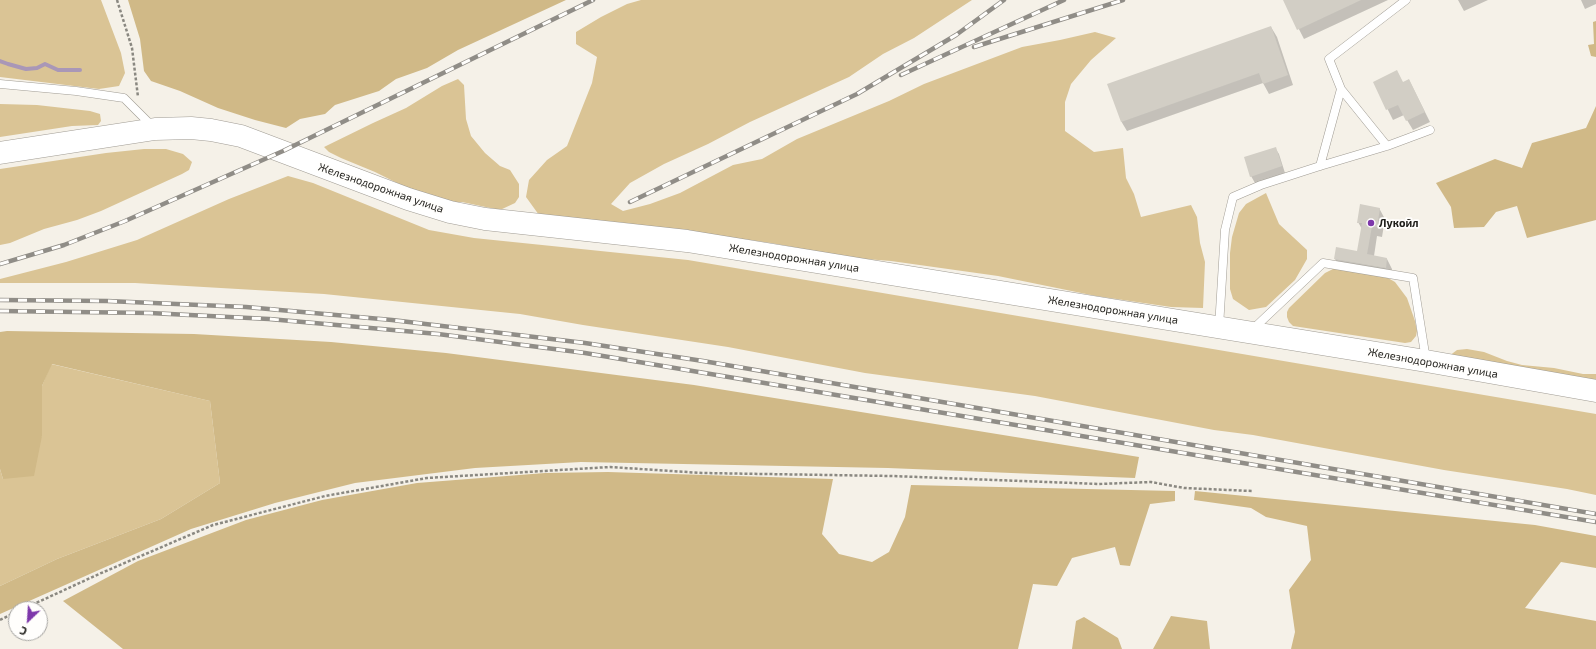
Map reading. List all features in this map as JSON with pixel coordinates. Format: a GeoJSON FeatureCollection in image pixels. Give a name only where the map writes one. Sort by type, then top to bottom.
{"type":"FeatureCollection","features":[{"type":"Feature","properties":{"kind":"main road","name":"Железнодорожная улица"},"geometry":{"type":"LineString","coordinates":[[0,153],[154,128],[191,128],[228,132],[408,199],[450,212],[485,219],[687,240],[1426,361],[1596,391]]}},
{"type":"Feature","properties":{"kind":"lane"},"geometry":{"type":"LineString","coordinates":[[1387,146],[1341,89],[1329,59],[1406,0]]}},
{"type":"Feature","properties":{"kind":"lane"},"geometry":{"type":"LineString","coordinates":[[0,84],[76,91],[124,98],[154,128]]}},
{"type":"Feature","properties":{"kind":"lane"},"geometry":{"type":"LineString","coordinates":[[1320,166],[1341,89]]}},
{"type":"Feature","properties":{"kind":"lane"},"geometry":{"type":"LineString","coordinates":[[1219,328],[1225,230],[1233,197],[1261,185],[1387,146],[1430,130]]}},
{"type":"Feature","properties":{"kind":"lane"},"geometry":{"type":"LineString","coordinates":[[1250,332],[1324,263],[1413,278],[1426,361]]}},
{"type":"Feature","properties":{"kind":"path"},"geometry":{"type":"LineString","coordinates":[[117,0],[132,48],[139,102]]}},
{"type":"Feature","properties":{"kind":"path"},"geometry":{"type":"LineString","coordinates":[[40,601],[213,525],[325,496],[427,478],[610,467],[702,473],[892,476],[1099,484],[1151,482],[1184,488],[1252,491]]}},
{"type":"Feature","properties":{"kind":"shaded area"},"geometry":{"type":"Polygon","coordinates":[[[0,0],[101,0],[121,53],[125,73],[119,86],[99,89],[0,77],[0,0]]]}},
{"type":"Feature","properties":{"kind":"shaded area"},"geometry":{"type":"Polygon","coordinates":[[[128,0],[566,0],[458,50],[427,68],[396,79],[379,91],[335,105],[325,114],[300,119],[286,128],[218,108],[180,91],[151,81],[144,71],[140,39],[128,0]]]}},
{"type":"Feature","properties":{"kind":"shaded area"},"geometry":{"type":"Polygon","coordinates":[[[641,0],[972,0],[914,38],[883,54],[849,77],[750,122],[708,144],[664,164],[630,183],[611,204],[623,211],[650,204],[680,193],[733,165],[762,159],[797,139],[889,101],[924,84],[1022,47],[1095,32],[1116,38],[1091,60],[1071,84],[1065,102],[1065,131],[1094,152],[1123,148],[1126,178],[1134,194],[1141,217],[1191,205],[1197,217],[1200,243],[1205,262],[1203,308],[1171,307],[1096,296],[998,276],[891,261],[853,258],[771,243],[692,232],[666,230],[625,223],[539,215],[526,197],[529,180],[547,160],[567,146],[592,83],[597,57],[576,44],[576,32],[627,4],[641,0]]]}},
{"type":"Feature","properties":{"kind":"shaded area"},"geometry":{"type":"Polygon","coordinates":[[[1596,21],[1596,57],[1591,56],[1588,45],[1594,44],[1593,22],[1596,21]]]}},
{"type":"Feature","properties":{"kind":"shaded area"},"geometry":{"type":"Polygon","coordinates":[[[458,79],[464,85],[466,119],[471,136],[485,153],[500,166],[510,170],[519,184],[519,197],[515,203],[500,210],[462,202],[446,202],[405,187],[375,172],[341,158],[329,152],[324,147],[406,108],[442,86],[458,79]]]}},
{"type":"Feature","properties":{"kind":"shaded area"},"geometry":{"type":"Polygon","coordinates":[[[0,104],[37,105],[90,111],[100,114],[101,121],[98,125],[72,126],[0,137],[0,104]]]}},
{"type":"Feature","properties":{"kind":"shaded area"},"geometry":{"type":"Polygon","coordinates":[[[1596,106],[1596,220],[1527,238],[1517,206],[1496,212],[1484,227],[1454,228],[1451,207],[1436,183],[1495,159],[1522,168],[1532,143],[1586,128],[1596,106]]]}},
{"type":"Feature","properties":{"kind":"shaded area"},"geometry":{"type":"Polygon","coordinates":[[[144,149],[166,149],[183,154],[192,162],[189,170],[182,174],[101,211],[77,220],[44,229],[10,243],[0,245],[0,169],[106,153],[144,149]]]}},
{"type":"Feature","properties":{"kind":"shaded area"},"geometry":{"type":"Polygon","coordinates":[[[288,176],[313,183],[429,230],[474,238],[688,260],[1596,414],[1596,495],[1567,489],[1444,470],[1253,435],[1214,430],[1035,396],[865,373],[728,347],[520,314],[324,294],[135,283],[0,283],[0,279],[66,262],[137,240],[229,199],[288,176]]]}},
{"type":"Feature","properties":{"kind":"shaded area"},"geometry":{"type":"Polygon","coordinates":[[[1266,193],[1279,224],[1307,250],[1307,259],[1295,280],[1266,307],[1249,310],[1233,299],[1230,289],[1230,253],[1232,237],[1239,213],[1246,204],[1266,193]]]}},
{"type":"Feature","properties":{"kind":"shaded area"},"geometry":{"type":"Polygon","coordinates":[[[1335,268],[1388,278],[1395,282],[1407,298],[1415,321],[1417,331],[1416,336],[1411,342],[1405,343],[1293,326],[1287,317],[1289,308],[1325,273],[1335,268]]]}},
{"type":"Feature","properties":{"kind":"shaded area"},"geometry":{"type":"Polygon","coordinates":[[[0,332],[194,334],[331,342],[446,353],[694,385],[1139,457],[1135,478],[888,468],[581,462],[475,468],[355,483],[275,503],[191,529],[29,601],[8,601],[8,610],[0,614],[0,586],[57,559],[161,519],[220,483],[210,401],[52,364],[42,386],[42,436],[34,476],[3,479],[0,469],[0,332]]]}},
{"type":"Feature","properties":{"kind":"shaded area"},"geometry":{"type":"Polygon","coordinates":[[[1467,349],[1484,352],[1522,365],[1554,368],[1583,374],[1596,374],[1596,384],[1449,356],[1457,350],[1467,349]]]}},
{"type":"Feature","properties":{"kind":"shaded area"},"geometry":{"type":"Polygon","coordinates":[[[51,364],[210,401],[220,483],[161,519],[57,559],[0,586],[0,469],[3,479],[42,436],[42,386],[51,364]]]}},
{"type":"Feature","properties":{"kind":"shaded area"},"geometry":{"type":"Polygon","coordinates":[[[608,472],[833,479],[822,534],[839,554],[872,562],[889,552],[905,517],[911,485],[1175,491],[1175,501],[1150,504],[1130,566],[1120,565],[1115,547],[1072,558],[1057,586],[1033,584],[1018,649],[123,649],[63,601],[138,561],[246,520],[322,500],[417,483],[545,473],[608,472]]]}},
{"type":"Feature","properties":{"kind":"shaded area"},"geometry":{"type":"Polygon","coordinates":[[[1195,491],[1535,525],[1596,536],[1596,568],[1561,562],[1525,608],[1596,621],[1596,649],[1291,649],[1295,632],[1289,590],[1311,560],[1307,526],[1266,517],[1251,508],[1194,500],[1195,491]]]}},
{"type":"Feature","properties":{"kind":"shaded area"},"geometry":{"type":"Polygon","coordinates":[[[1171,616],[1207,621],[1210,649],[1153,649],[1171,616]]]}},
{"type":"Feature","properties":{"kind":"shaded area"},"geometry":{"type":"Polygon","coordinates":[[[1084,617],[1118,638],[1122,649],[1072,649],[1076,621],[1084,617]]]}},
{"type":"Feature","properties":{"kind":"building"},"geometry":{"type":"Polygon","coordinates":[[[1283,0],[1361,0],[1297,30],[1283,0]]]}},
{"type":"Feature","properties":{"kind":"building"},"geometry":{"type":"Polygon","coordinates":[[[1271,26],[1288,75],[1263,84],[1259,73],[1121,122],[1107,84],[1271,26]]]}},
{"type":"Feature","properties":{"kind":"building"},"geometry":{"type":"Polygon","coordinates":[[[1397,70],[1403,82],[1409,79],[1425,112],[1406,121],[1398,105],[1386,110],[1373,82],[1397,70]]]}},
{"type":"Feature","properties":{"kind":"building"},"geometry":{"type":"Polygon","coordinates":[[[1276,147],[1282,166],[1250,177],[1244,157],[1276,147]]]}},
{"type":"Feature","properties":{"kind":"building"},"geometry":{"type":"Polygon","coordinates":[[[1360,204],[1380,208],[1377,227],[1372,226],[1367,254],[1387,258],[1386,268],[1334,259],[1336,247],[1357,251],[1362,223],[1357,223],[1360,204]]]}},
{"type":"Feature","properties":{"kind":"waterway"},"geometry":{"type":"LineString","coordinates":[[0,61],[26,69],[37,68],[45,64],[58,70],[80,70]]}},
{"type":"Feature","properties":{"kind":"railway"},"geometry":{"type":"LineString","coordinates":[[0,264],[64,245],[125,221],[283,151],[593,0]]}},
{"type":"Feature","properties":{"kind":"railway"},"geometry":{"type":"LineString","coordinates":[[630,202],[857,94],[956,35],[1004,0]]}},
{"type":"Feature","properties":{"kind":"railway"},"geometry":{"type":"LineString","coordinates":[[901,75],[1064,0]]}},
{"type":"Feature","properties":{"kind":"railway"},"geometry":{"type":"LineString","coordinates":[[974,47],[1123,0]]}},
{"type":"Feature","properties":{"kind":"railway"},"geometry":{"type":"LineString","coordinates":[[0,300],[107,301],[246,307],[392,320],[585,343],[703,361],[1596,514]]}},
{"type":"Feature","properties":{"kind":"railway"},"geometry":{"type":"LineString","coordinates":[[0,311],[150,313],[269,319],[438,334],[585,353],[1596,522]]}},
{"type":"Feature","properties":{"kind":"place","name":"Лукойл"},"geometry":{"type":"Point","coordinates":[1371,223]}}]}
